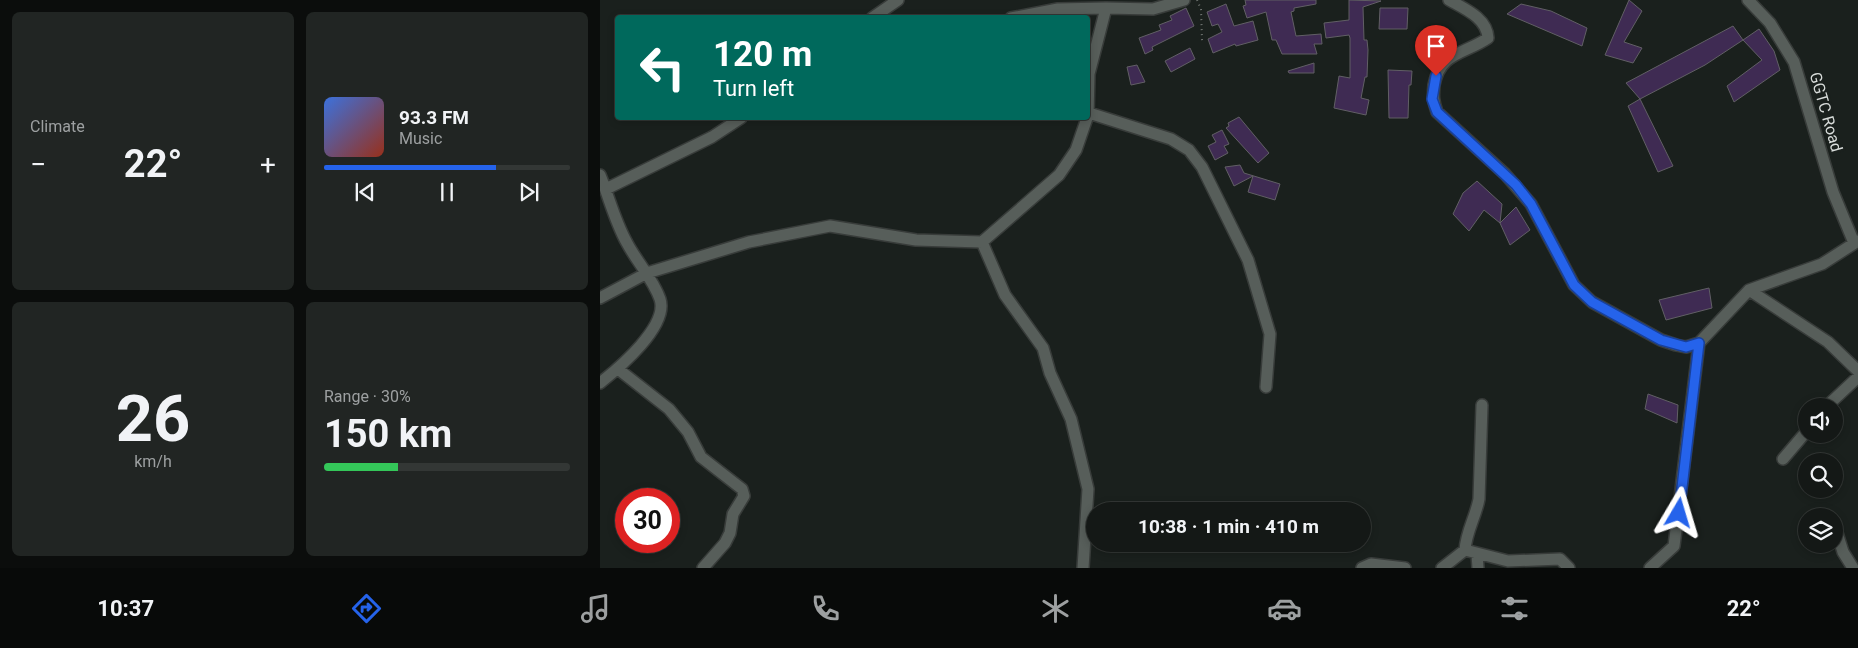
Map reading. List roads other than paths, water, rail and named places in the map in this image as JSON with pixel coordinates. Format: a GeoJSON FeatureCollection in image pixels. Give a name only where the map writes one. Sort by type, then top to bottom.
{"type":"FeatureCollection","features":[{"type":"Feature","properties":{"kind":"street"},"geometry":{"type":"LineString","coordinates":[[876,15],[898,0]]}},
{"type":"Feature","properties":{"kind":"street"},"geometry":{"type":"LineString","coordinates":[[1027,15],[1058,9],[1153,9],[1184,0]]}},
{"type":"Feature","properties":{"kind":"street"},"geometry":{"type":"LineString","coordinates":[[1449,0],[1481,20],[1488,29],[1488,38],[1443,62],[1436,76],[1432,99],[1437,112],[1516,185],[1531,204],[1574,285],[1592,302],[1661,340],[1686,347],[1699,343],[1749,290],[1822,264],[1856,242]]}},
{"type":"Feature","properties":{"kind":"street","name":"GGTC Road"},"geometry":{"type":"LineString","coordinates":[[1748,0],[1770,23],[1794,62],[1833,192],[1856,242]]}},
{"type":"Feature","properties":{"kind":"street"},"geometry":{"type":"LineString","coordinates":[[1090,70],[1106,8]]}},
{"type":"Feature","properties":{"kind":"street"},"geometry":{"type":"LineString","coordinates":[[1090,117],[1171,139],[1189,150],[1202,167],[1248,260],[1270,334],[1266,387]]}},
{"type":"Feature","properties":{"kind":"street"},"geometry":{"type":"LineString","coordinates":[[606,189],[712,137],[738,120]]}},
{"type":"Feature","properties":{"kind":"street"},"geometry":{"type":"LineString","coordinates":[[600,298],[646,273],[749,242],[830,226],[916,240],[982,242],[1059,175],[1076,150],[1087,120]]}},
{"type":"Feature","properties":{"kind":"street"},"geometry":{"type":"LineString","coordinates":[[600,175],[627,243],[661,300],[662,313],[650,334],[618,369],[600,383]]}},
{"type":"Feature","properties":{"kind":"street"},"geometry":{"type":"LineString","coordinates":[[982,242],[1005,295],[1043,348],[1050,373],[1071,419],[1088,489],[1083,568]]}},
{"type":"Feature","properties":{"kind":"street"},"geometry":{"type":"LineString","coordinates":[[1749,290],[1828,342],[1858,371]]}},
{"type":"Feature","properties":{"kind":"street"},"geometry":{"type":"LineString","coordinates":[[1650,568],[1674,546],[1699,343]]}},
{"type":"Feature","properties":{"kind":"street"},"geometry":{"type":"LineString","coordinates":[[618,369],[674,414],[688,432],[701,457],[742,489],[744,496],[733,514],[730,533],[725,543],[703,568]]}},
{"type":"Feature","properties":{"kind":"street"},"geometry":{"type":"LineString","coordinates":[[1836,398],[1858,377]]}},
{"type":"Feature","properties":{"kind":"street"},"geometry":{"type":"LineString","coordinates":[[1442,568],[1465,550],[1479,499],[1482,405]]}},
{"type":"Feature","properties":{"kind":"street"},"geometry":{"type":"LineString","coordinates":[[1783,459],[1798,441]]}},
{"type":"Feature","properties":{"kind":"street"},"geometry":{"type":"LineString","coordinates":[[1465,550],[1508,560],[1560,559],[1568,568]]}},
{"type":"Feature","properties":{"kind":"street"},"geometry":{"type":"LineString","coordinates":[[1843,552],[1853,568]]}},
{"type":"Feature","properties":{"kind":"street"},"geometry":{"type":"LineString","coordinates":[[1477,554],[1478,568]]}},
{"type":"Feature","properties":{"kind":"street"},"geometry":{"type":"LineString","coordinates":[[1362,568],[1371,564],[1405,568]]}}]}
